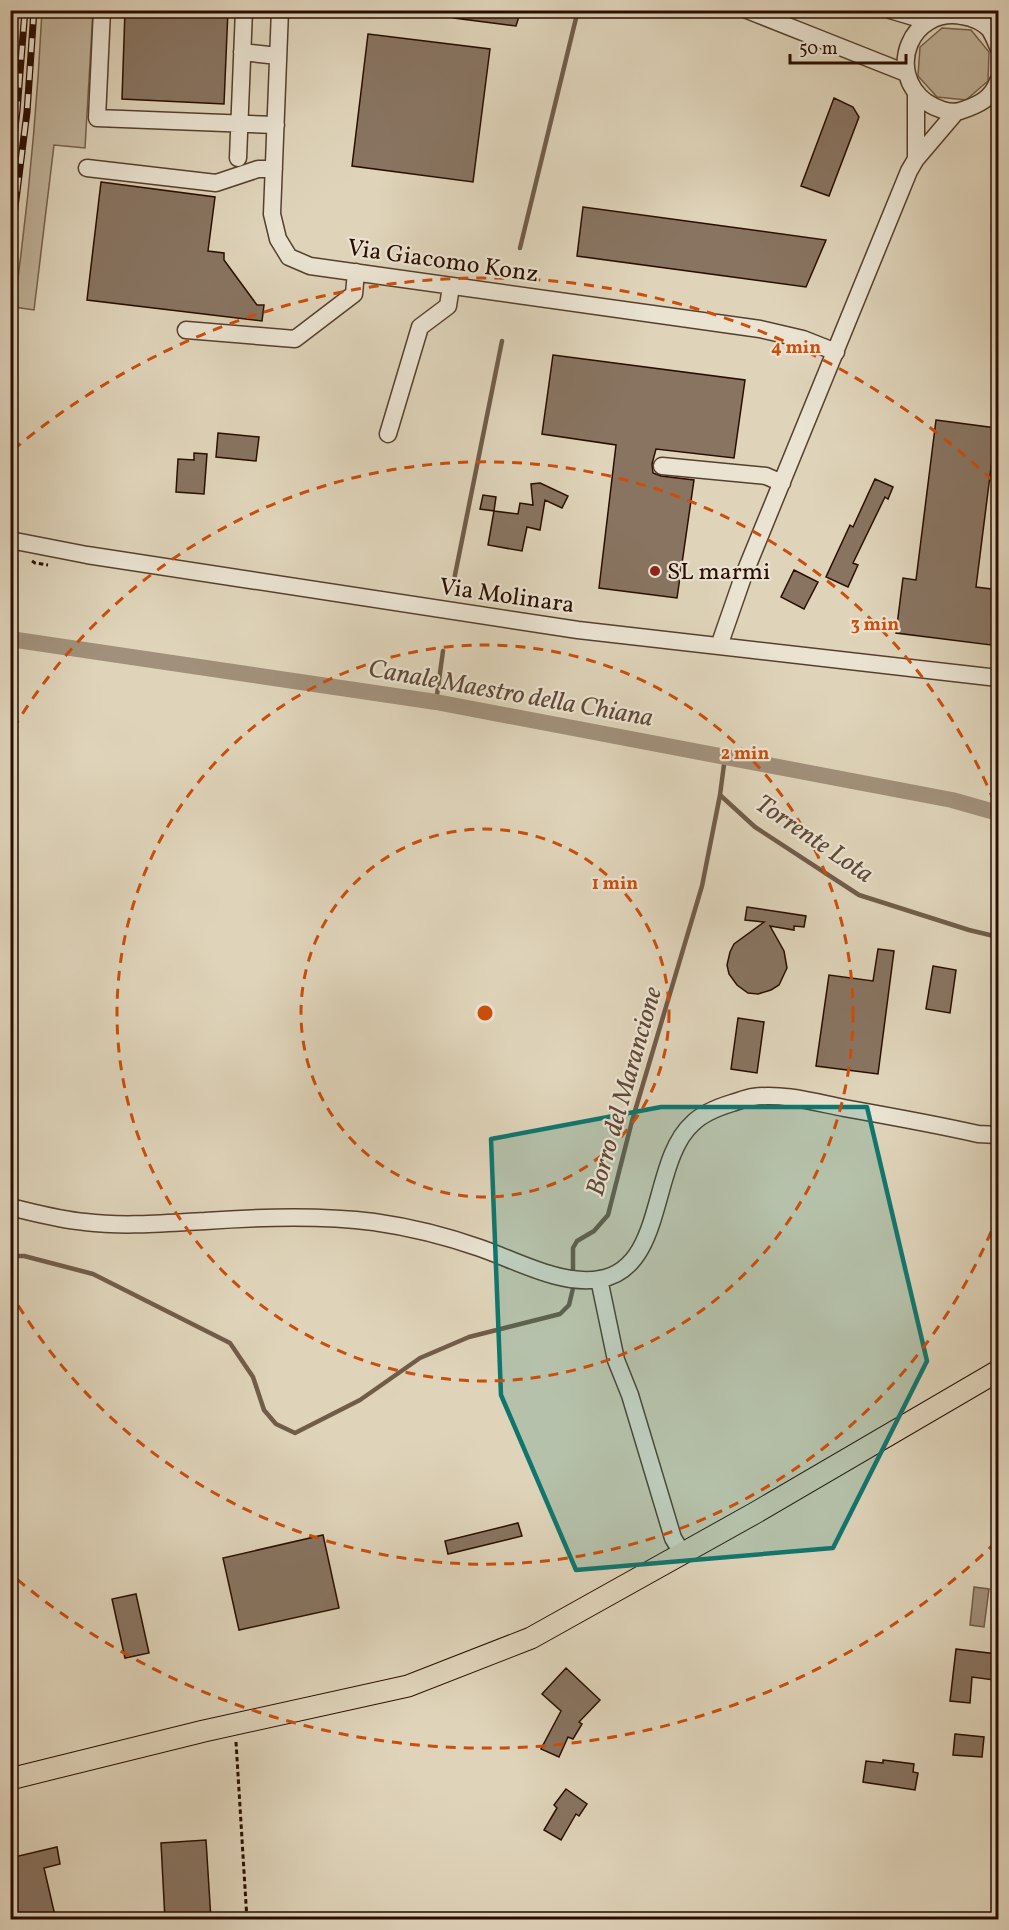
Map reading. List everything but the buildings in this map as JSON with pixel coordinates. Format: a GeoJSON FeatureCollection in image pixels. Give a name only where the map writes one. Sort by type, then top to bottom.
{"type":"FeatureCollection","features":[{"type":"Feature","properties":{"kind":"main road"},"geometry":{"type":"LineString","coordinates":[[10,1779],[234,1724],[408,1686],[531,1638],[755,1513],[999,1371]]}},
{"type":"Feature","properties":{"kind":"street"},"geometry":{"type":"LineString","coordinates":[[102,10],[97,118],[276,124]]}},
{"type":"Feature","properties":{"kind":"street"},"geometry":{"type":"LineString","coordinates":[[238,158],[244,10]]}},
{"type":"Feature","properties":{"kind":"street","name":"Via Giacomo Konz"},"geometry":{"type":"LineString","coordinates":[[280,10],[272,214],[278,239],[289,257],[310,266],[760,329],[803,339],[836,352]]}},
{"type":"Feature","properties":{"kind":"street"},"geometry":{"type":"LineString","coordinates":[[747,10],[906,73]]}},
{"type":"Feature","properties":{"kind":"street"},"geometry":{"type":"LineString","coordinates":[[890,10],[927,21]]}},
{"type":"Feature","properties":{"kind":"street"},"geometry":{"type":"LineString","coordinates":[[987,10],[989,29],[999,47]]}},
{"type":"Feature","properties":{"kind":"street"},"geometry":{"type":"LineString","coordinates":[[916,159],[916,94],[906,73],[906,54],[913,35],[927,21],[953,12],[971,17],[989,29]]}},
{"type":"Feature","properties":{"kind":"street"},"geometry":{"type":"LineString","coordinates":[[242,52],[278,56]]}},
{"type":"Feature","properties":{"kind":"street"},"geometry":{"type":"LineString","coordinates":[[916,94],[934,108],[956,112],[991,106],[999,81]]}},
{"type":"Feature","properties":{"kind":"street"},"geometry":{"type":"LineString","coordinates":[[719,646],[743,577],[916,159],[956,112]]}},
{"type":"Feature","properties":{"kind":"street"},"geometry":{"type":"LineString","coordinates":[[87,168],[216,183],[258,169],[274,169]]}},
{"type":"Feature","properties":{"kind":"street"},"geometry":{"type":"LineString","coordinates":[[186,330],[295,339],[354,294],[356,272]]}},
{"type":"Feature","properties":{"kind":"street"},"geometry":{"type":"LineString","coordinates":[[388,434],[420,327],[448,306],[451,286]]}},
{"type":"Feature","properties":{"kind":"street"},"geometry":{"type":"LineString","coordinates":[[662,466],[766,476],[782,483]]}},
{"type":"Feature","properties":{"kind":"street","name":"Via Molinara"},"geometry":{"type":"LineString","coordinates":[[10,540],[87,555],[578,630],[677,639],[719,646],[999,678]]}},
{"type":"Feature","properties":{"kind":"street"},"geometry":{"type":"LineString","coordinates":[[10,1207],[84,1222],[144,1225],[210,1220],[315,1218],[373,1222],[427,1233],[478,1247],[537,1271],[569,1278],[599,1280],[619,1273],[637,1256],[680,1139],[693,1122],[719,1108],[751,1097],[784,1096],[978,1134],[999,1135]]}},
{"type":"Feature","properties":{"kind":"street"},"geometry":{"type":"LineString","coordinates":[[599,1280],[616,1360],[630,1395],[674,1538],[681,1553]]}},
{"type":"Feature","properties":{"kind":"path"},"geometry":{"type":"LineString","coordinates":[[234,1724],[247,1920]]}},
{"type":"Feature","properties":{"kind":"highlighted area"},"geometry":{"type":"Polygon","coordinates":[[[661,1107],[867,1107],[927,1361],[833,1548],[576,1570],[501,1395],[491,1139],[661,1107]]]}},
{"type":"Feature","properties":{"kind":"shaded area"},"geometry":{"type":"Polygon","coordinates":[[[42,11],[93,11],[85,148],[54,145],[34,310],[14,307],[31,159],[42,11]]]}},
{"type":"Feature","properties":{"kind":"shaded area"},"geometry":{"type":"Polygon","coordinates":[[[942,28],[971,30],[989,52],[988,81],[966,100],[937,97],[918,76],[920,47],[942,28]]]}},
{"type":"Feature","properties":{"kind":"shaded area"},"geometry":{"type":"Polygon","coordinates":[[[974,1587],[989,1589],[984,1627],[970,1625],[974,1587]]]}},
{"type":"Feature","properties":{"kind":"waterway"},"geometry":{"type":"LineString","coordinates":[[520,248],[578,10]]}},
{"type":"Feature","properties":{"kind":"waterway"},"geometry":{"type":"LineString","coordinates":[[454,580],[502,341]]}},
{"type":"Feature","properties":{"kind":"waterway","name":"Canale Maestro della Chiana"},"geometry":{"type":"LineString","coordinates":[[10,639],[436,702],[952,800],[998,813]]}},
{"type":"Feature","properties":{"kind":"waterway"},"geometry":{"type":"LineString","coordinates":[[436,702],[443,651]]}},
{"type":"Feature","properties":{"kind":"waterway","name":"Torrente Lota"},"geometry":{"type":"LineString","coordinates":[[725,757],[720,795],[755,827],[859,895],[998,937]]}},
{"type":"Feature","properties":{"kind":"waterway","name":"Borro del Marancione"},"geometry":{"type":"LineString","coordinates":[[573,1275],[573,1248],[577,1241],[594,1231],[608,1215],[632,1121],[702,886],[720,795]]}},
{"type":"Feature","properties":{"kind":"waterway","name":"Borro del Marancione"},"geometry":{"type":"LineString","coordinates":[[10,1256],[24,1256],[93,1274],[230,1343],[253,1377],[264,1410],[276,1424],[295,1433],[360,1400],[420,1358],[469,1337],[560,1314],[569,1305],[574,1284]]}},
{"type":"Feature","properties":{"kind":"railway"},"geometry":{"type":"LineString","coordinates":[[10,171],[25,10]]}},
{"type":"Feature","properties":{"kind":"railway"},"geometry":{"type":"LineString","coordinates":[[10,247],[27,112],[34,10]]}},
{"type":"Feature","properties":{"kind":"place","name":"SL marmi"},"geometry":{"type":"Point","coordinates":[655,571]}}]}
